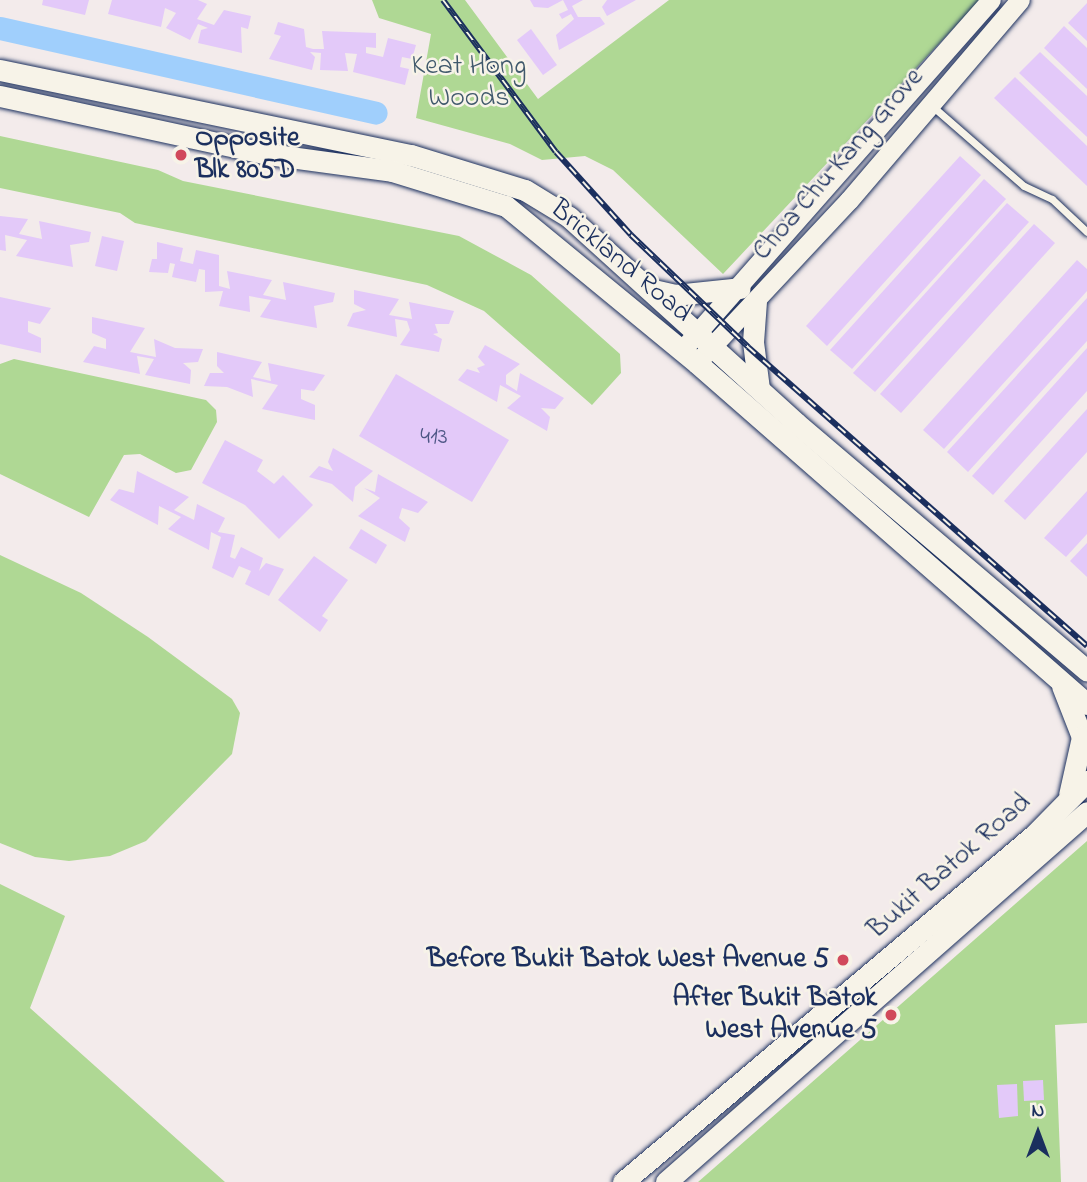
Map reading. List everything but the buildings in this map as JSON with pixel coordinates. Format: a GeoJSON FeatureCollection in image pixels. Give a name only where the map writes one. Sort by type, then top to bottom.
{"type":"FeatureCollection","features":[{"type":"Feature","properties":{"kind":"main road","name":"Brickland Road"},"geometry":{"type":"LineString","coordinates":[[0,71],[482,174],[525,190],[569,217],[644,288],[759,389],[1083,666]]}},
{"type":"Feature","properties":{"kind":"main road","name":"Brickland Road"},"geometry":{"type":"LineString","coordinates":[[0,96],[268,154],[392,171],[506,206],[690,357],[1087,704]]}},
{"type":"Feature","properties":{"kind":"main road"},"geometry":{"type":"LineString","coordinates":[[644,288],[675,295],[748,295],[759,389]]}},
{"type":"Feature","properties":{"kind":"main road"},"geometry":{"type":"LineString","coordinates":[[1059,681],[1082,737],[1068,800]]}},
{"type":"Feature","properties":{"kind":"main road","name":"Bukit Batok Road"},"geometry":{"type":"LineString","coordinates":[[623,1182],[1034,835],[1087,781]]}},
{"type":"Feature","properties":{"kind":"main road","name":"Bukit Batok Road"},"geometry":{"type":"LineString","coordinates":[[666,1182],[1087,812]]}},
{"type":"Feature","properties":{"kind":"main road"},"geometry":{"type":"LineString","coordinates":[[750,1073],[762,1082],[785,1078]]}},
{"type":"Feature","properties":{"kind":"main road"},"geometry":{"type":"LineString","coordinates":[[661,1150],[719,1109],[734,1107],[743,1114]]}},
{"type":"Feature","properties":{"kind":"street","name":"Choa Chu Kang Grove"},"geometry":{"type":"LineString","coordinates":[[748,295],[991,0]]}},
{"type":"Feature","properties":{"kind":"street","name":"Choa Chu Kang Grove"},"geometry":{"type":"LineString","coordinates":[[690,357],[930,104],[1020,0]]}},
{"type":"Feature","properties":{"kind":"lane"},"geometry":{"type":"LineString","coordinates":[[930,104],[1024,187],[1052,199],[1087,232]]}},
{"type":"Feature","properties":{"kind":"green space","name":"Keat Hong Woods"},"geometry":{"type":"Polygon","coordinates":[[[372,0],[465,0],[538,99],[669,0],[980,0],[723,274],[613,170],[585,156],[542,160],[510,144],[416,118],[431,34],[379,18],[372,0]]]}},
{"type":"Feature","properties":{"kind":"green space"},"geometry":{"type":"Polygon","coordinates":[[[0,136],[158,170],[183,181],[459,236],[531,275],[620,354],[621,373],[592,405],[484,311],[427,285],[135,223],[120,213],[0,188],[0,136]]]}},
{"type":"Feature","properties":{"kind":"green space"},"geometry":{"type":"Polygon","coordinates":[[[14,359],[206,400],[216,410],[217,422],[191,470],[176,473],[140,454],[124,455],[89,517],[0,474],[0,364],[14,359]]]}},
{"type":"Feature","properties":{"kind":"green space"},"geometry":{"type":"Polygon","coordinates":[[[0,555],[81,593],[148,637],[232,699],[240,713],[232,754],[146,841],[110,856],[69,861],[35,857],[0,843],[0,555]]]}},
{"type":"Feature","properties":{"kind":"green space"},"geometry":{"type":"Polygon","coordinates":[[[1087,841],[1087,1023],[1055,1025],[1061,1182],[698,1182],[1087,841]]]}},
{"type":"Feature","properties":{"kind":"green space"},"geometry":{"type":"Polygon","coordinates":[[[0,884],[65,916],[30,1008],[225,1182],[0,1182],[0,884]]]}},
{"type":"Feature","properties":{"kind":"waterway"},"geometry":{"type":"LineString","coordinates":[[0,28],[376,113]]}},
{"type":"Feature","properties":{"kind":"railway"},"geometry":{"type":"LineString","coordinates":[[443,0],[556,152],[631,235],[748,347],[1087,646]]}},
{"type":"Feature","properties":{"kind":"place","name":"Opposite Blk 805D"},"geometry":{"type":"Point","coordinates":[181,155]}},
{"type":"Feature","properties":{"kind":"place","name":"Before Bukit Batok West Avenue 5"},"geometry":{"type":"Point","coordinates":[843,960]}},
{"type":"Feature","properties":{"kind":"place","name":"After Bukit Batok West Avenue 5"},"geometry":{"type":"Point","coordinates":[891,1015]}}]}
